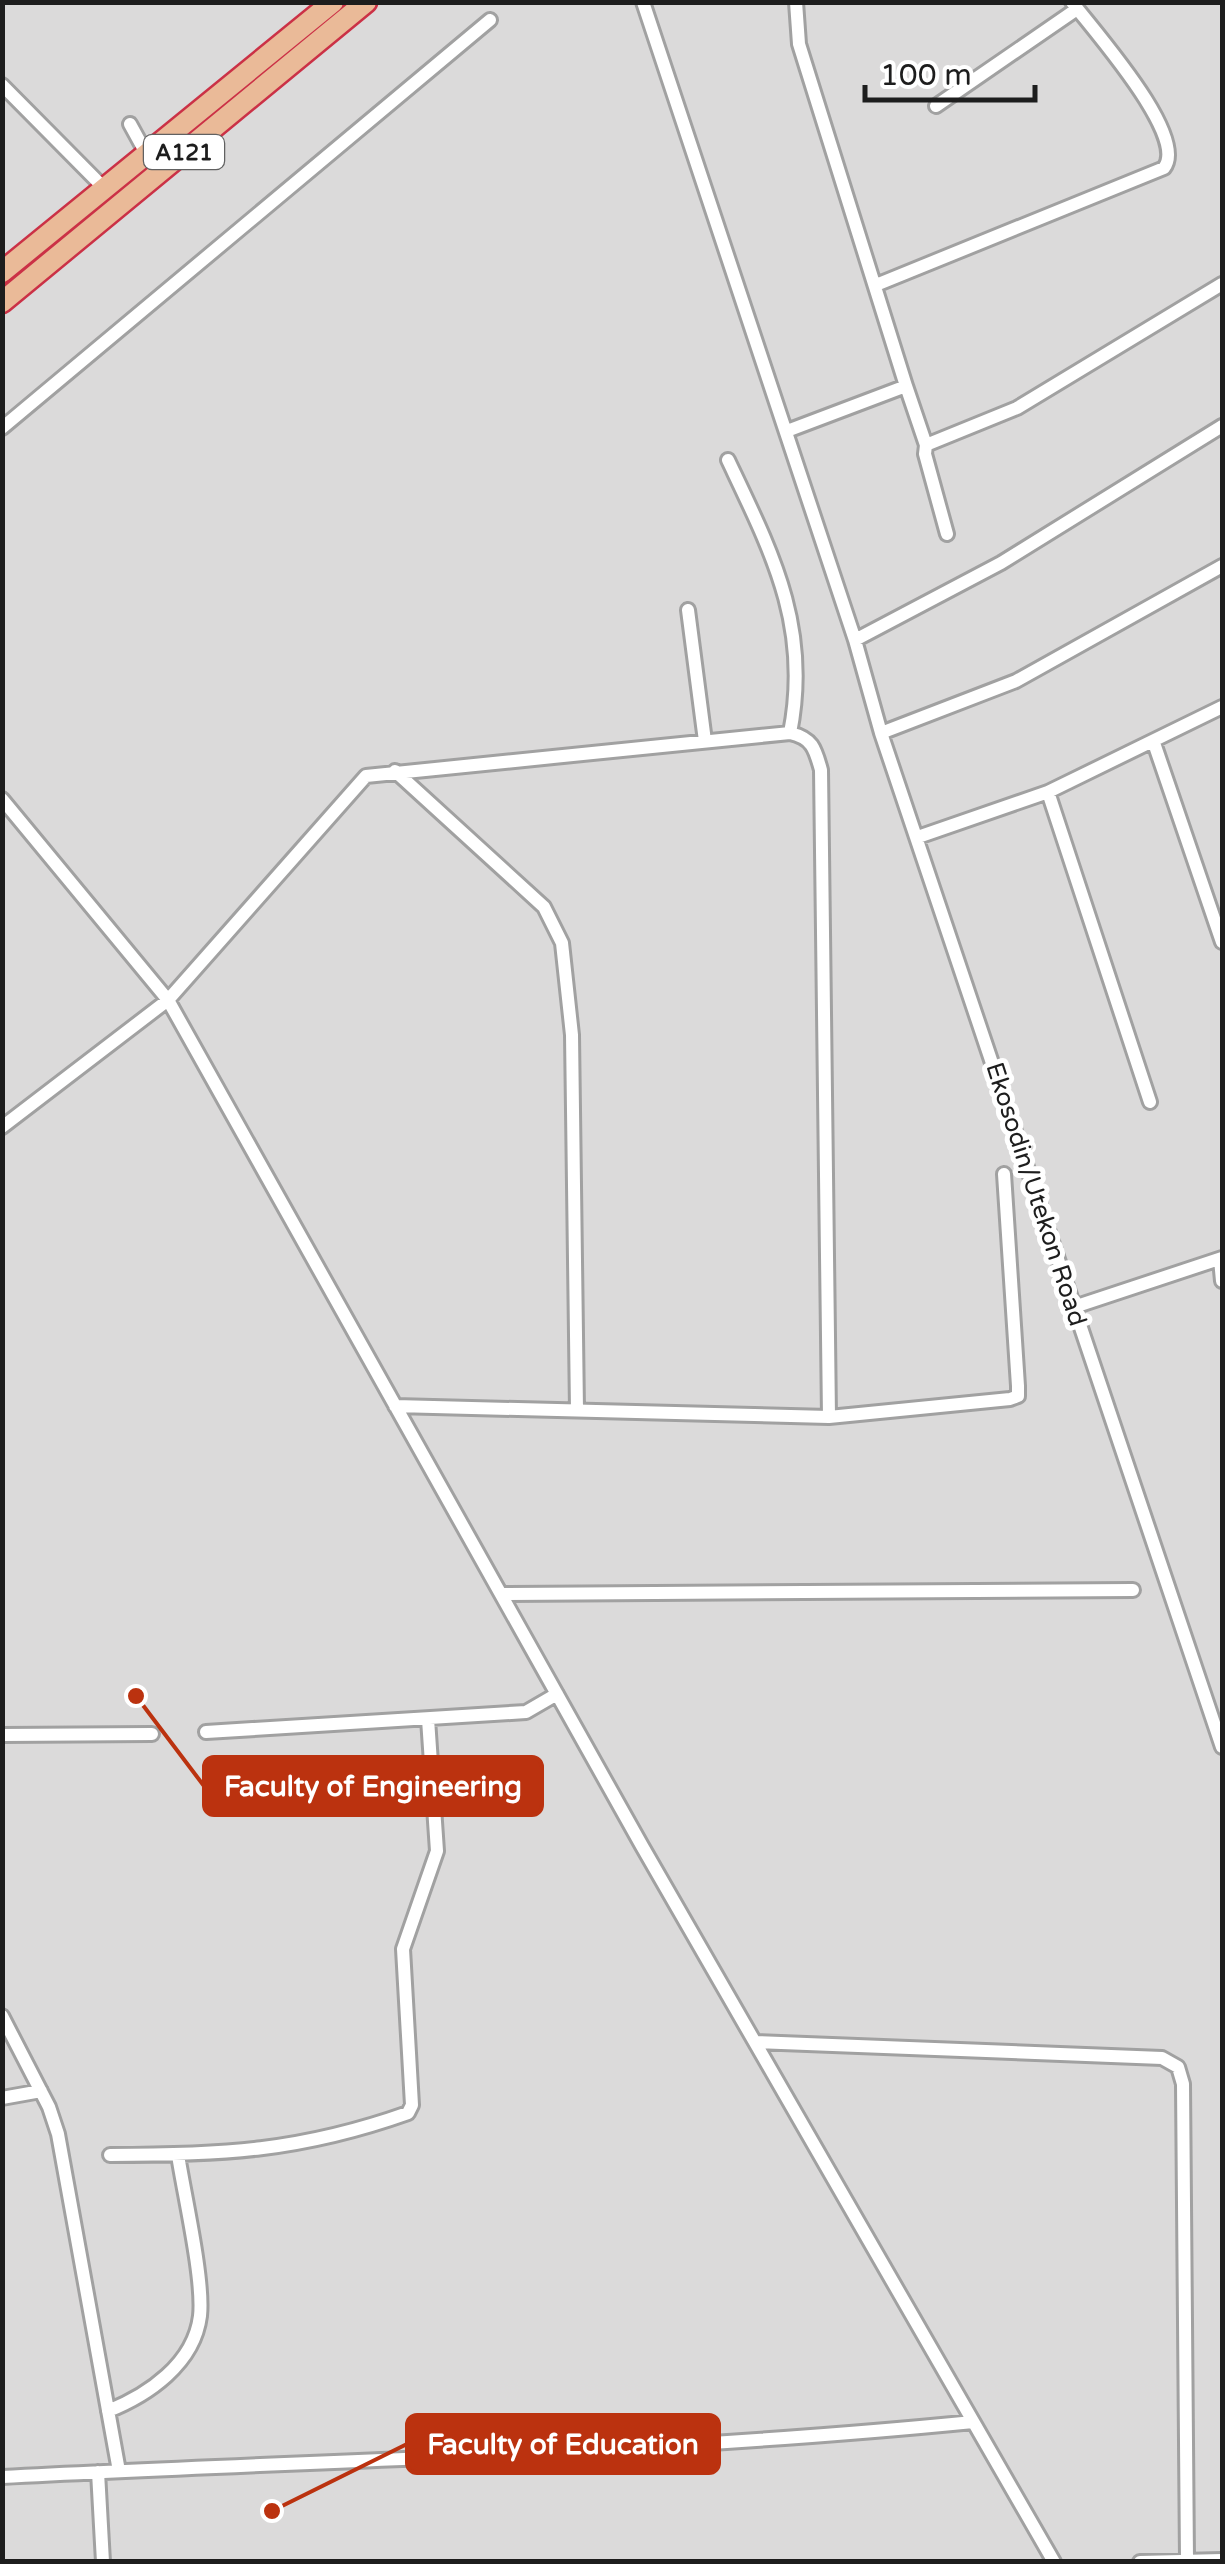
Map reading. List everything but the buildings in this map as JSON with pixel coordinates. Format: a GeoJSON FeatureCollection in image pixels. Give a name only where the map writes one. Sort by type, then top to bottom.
{"type":"FeatureCollection","features":[{"type":"Feature","properties":{"kind":"highway","name":"A121"},"geometry":{"type":"LineString","coordinates":[[2,272],[332,2]]}},
{"type":"Feature","properties":{"kind":"highway","name":"A121"},"geometry":{"type":"LineString","coordinates":[[2,302],[366,2]]}},
{"type":"Feature","properties":{"kind":"street","name":"Ekosodin/Utekon Road"},"geometry":{"type":"LineString","coordinates":[[643,2],[855,640],[881,734],[1222,1747]]}},
{"type":"Feature","properties":{"kind":"street"},"geometry":{"type":"LineString","coordinates":[[796,2],[799,44],[926,444],[924,454],[947,534]]}},
{"type":"Feature","properties":{"kind":"street"},"geometry":{"type":"LineString","coordinates":[[876,285],[1164,168],[1170,160],[1170,143],[1146,100],[1075,6],[936,106]]}},
{"type":"Feature","properties":{"kind":"street"},"geometry":{"type":"LineString","coordinates":[[2,428],[490,20]]}},
{"type":"Feature","properties":{"kind":"street"},"geometry":{"type":"LineString","coordinates":[[2,85],[106,190]]}},
{"type":"Feature","properties":{"kind":"street"},"geometry":{"type":"LineString","coordinates":[[130,124],[147,156]]}},
{"type":"Feature","properties":{"kind":"street"},"geometry":{"type":"LineString","coordinates":[[926,444],[1017,408],[1222,284]]}},
{"type":"Feature","properties":{"kind":"street"},"geometry":{"type":"LineString","coordinates":[[787,432],[906,386]]}},
{"type":"Feature","properties":{"kind":"street"},"geometry":{"type":"LineString","coordinates":[[855,640],[1001,563],[1222,426]]}},
{"type":"Feature","properties":{"kind":"street"},"geometry":{"type":"LineString","coordinates":[[728,460],[781,579],[796,632],[797,697],[790,733]]}},
{"type":"Feature","properties":{"kind":"street"},"geometry":{"type":"LineString","coordinates":[[881,734],[1016,680],[1222,566]]}},
{"type":"Feature","properties":{"kind":"street"},"geometry":{"type":"LineString","coordinates":[[688,610],[705,741]]}},
{"type":"Feature","properties":{"kind":"street"},"geometry":{"type":"LineString","coordinates":[[918,837],[1048,792],[1222,708]]}},
{"type":"Feature","properties":{"kind":"street"},"geometry":{"type":"LineString","coordinates":[[2,1126],[168,1000],[366,776],[790,733],[806,737],[815,748],[821,770],[828,1417]]}},
{"type":"Feature","properties":{"kind":"street"},"geometry":{"type":"LineString","coordinates":[[1154,743],[1222,942]]}},
{"type":"Feature","properties":{"kind":"street"},"geometry":{"type":"LineString","coordinates":[[396,771],[544,907],[562,943],[572,1035],[577,1410]]}},
{"type":"Feature","properties":{"kind":"street"},"geometry":{"type":"LineString","coordinates":[[1048,792],[1150,1102]]}},
{"type":"Feature","properties":{"kind":"street"},"geometry":{"type":"LineString","coordinates":[[2,799],[168,1000],[557,1694],[1054,2562]]}},
{"type":"Feature","properties":{"kind":"street"},"geometry":{"type":"LineString","coordinates":[[395,1406],[828,1417],[1018,1396],[1004,1174]]}},
{"type":"Feature","properties":{"kind":"street"},"geometry":{"type":"LineString","coordinates":[[1074,1307],[1221,1259],[1222,1281]]}},
{"type":"Feature","properties":{"kind":"street"},"geometry":{"type":"LineString","coordinates":[[504,1594],[1133,1590]]}},
{"type":"Feature","properties":{"kind":"street"},"geometry":{"type":"LineString","coordinates":[[206,1732],[526,1712],[557,1694]]}},
{"type":"Feature","properties":{"kind":"street"},"geometry":{"type":"LineString","coordinates":[[110,2155],[251,2153],[320,2142],[408,2114],[412,2105],[404,1949],[437,1852],[428,1719]]}},
{"type":"Feature","properties":{"kind":"street"},"geometry":{"type":"LineString","coordinates":[[2,1735],[152,1734]]}},
{"type":"Feature","properties":{"kind":"street"},"geometry":{"type":"LineString","coordinates":[[2,2016],[42,2090],[58,2134],[119,2471]]}},
{"type":"Feature","properties":{"kind":"street"},"geometry":{"type":"LineString","coordinates":[[758,2042],[1162,2058],[1178,2067],[1183,2084],[1187,2560]]}},
{"type":"Feature","properties":{"kind":"street"},"geometry":{"type":"LineString","coordinates":[[2,2098],[42,2090]]}},
{"type":"Feature","properties":{"kind":"street"},"geometry":{"type":"LineString","coordinates":[[108,2411],[146,2396],[181,2360],[200,2317],[178,2155]]}},
{"type":"Feature","properties":{"kind":"street"},"geometry":{"type":"LineString","coordinates":[[2,2478],[739,2444],[973,2422]]}},
{"type":"Feature","properties":{"kind":"street"},"geometry":{"type":"LineString","coordinates":[[98,2472],[104,2562]]}},
{"type":"Feature","properties":{"kind":"street"},"geometry":{"type":"LineString","coordinates":[[1140,2562],[1222,2560]]}},
{"type":"Feature","properties":{"kind":"shaded area"},"geometry":{"type":"Polygon","coordinates":[[[3,3],[1222,3],[1222,2561],[3,2561],[3,3]]]}},
{"type":"Feature","properties":{"kind":"place","name":"Faculty of Engineering"},"geometry":{"type":"Point","coordinates":[136,1696]}},
{"type":"Feature","properties":{"kind":"place","name":"Faculty of Education"},"geometry":{"type":"Point","coordinates":[272,2511]}}]}
